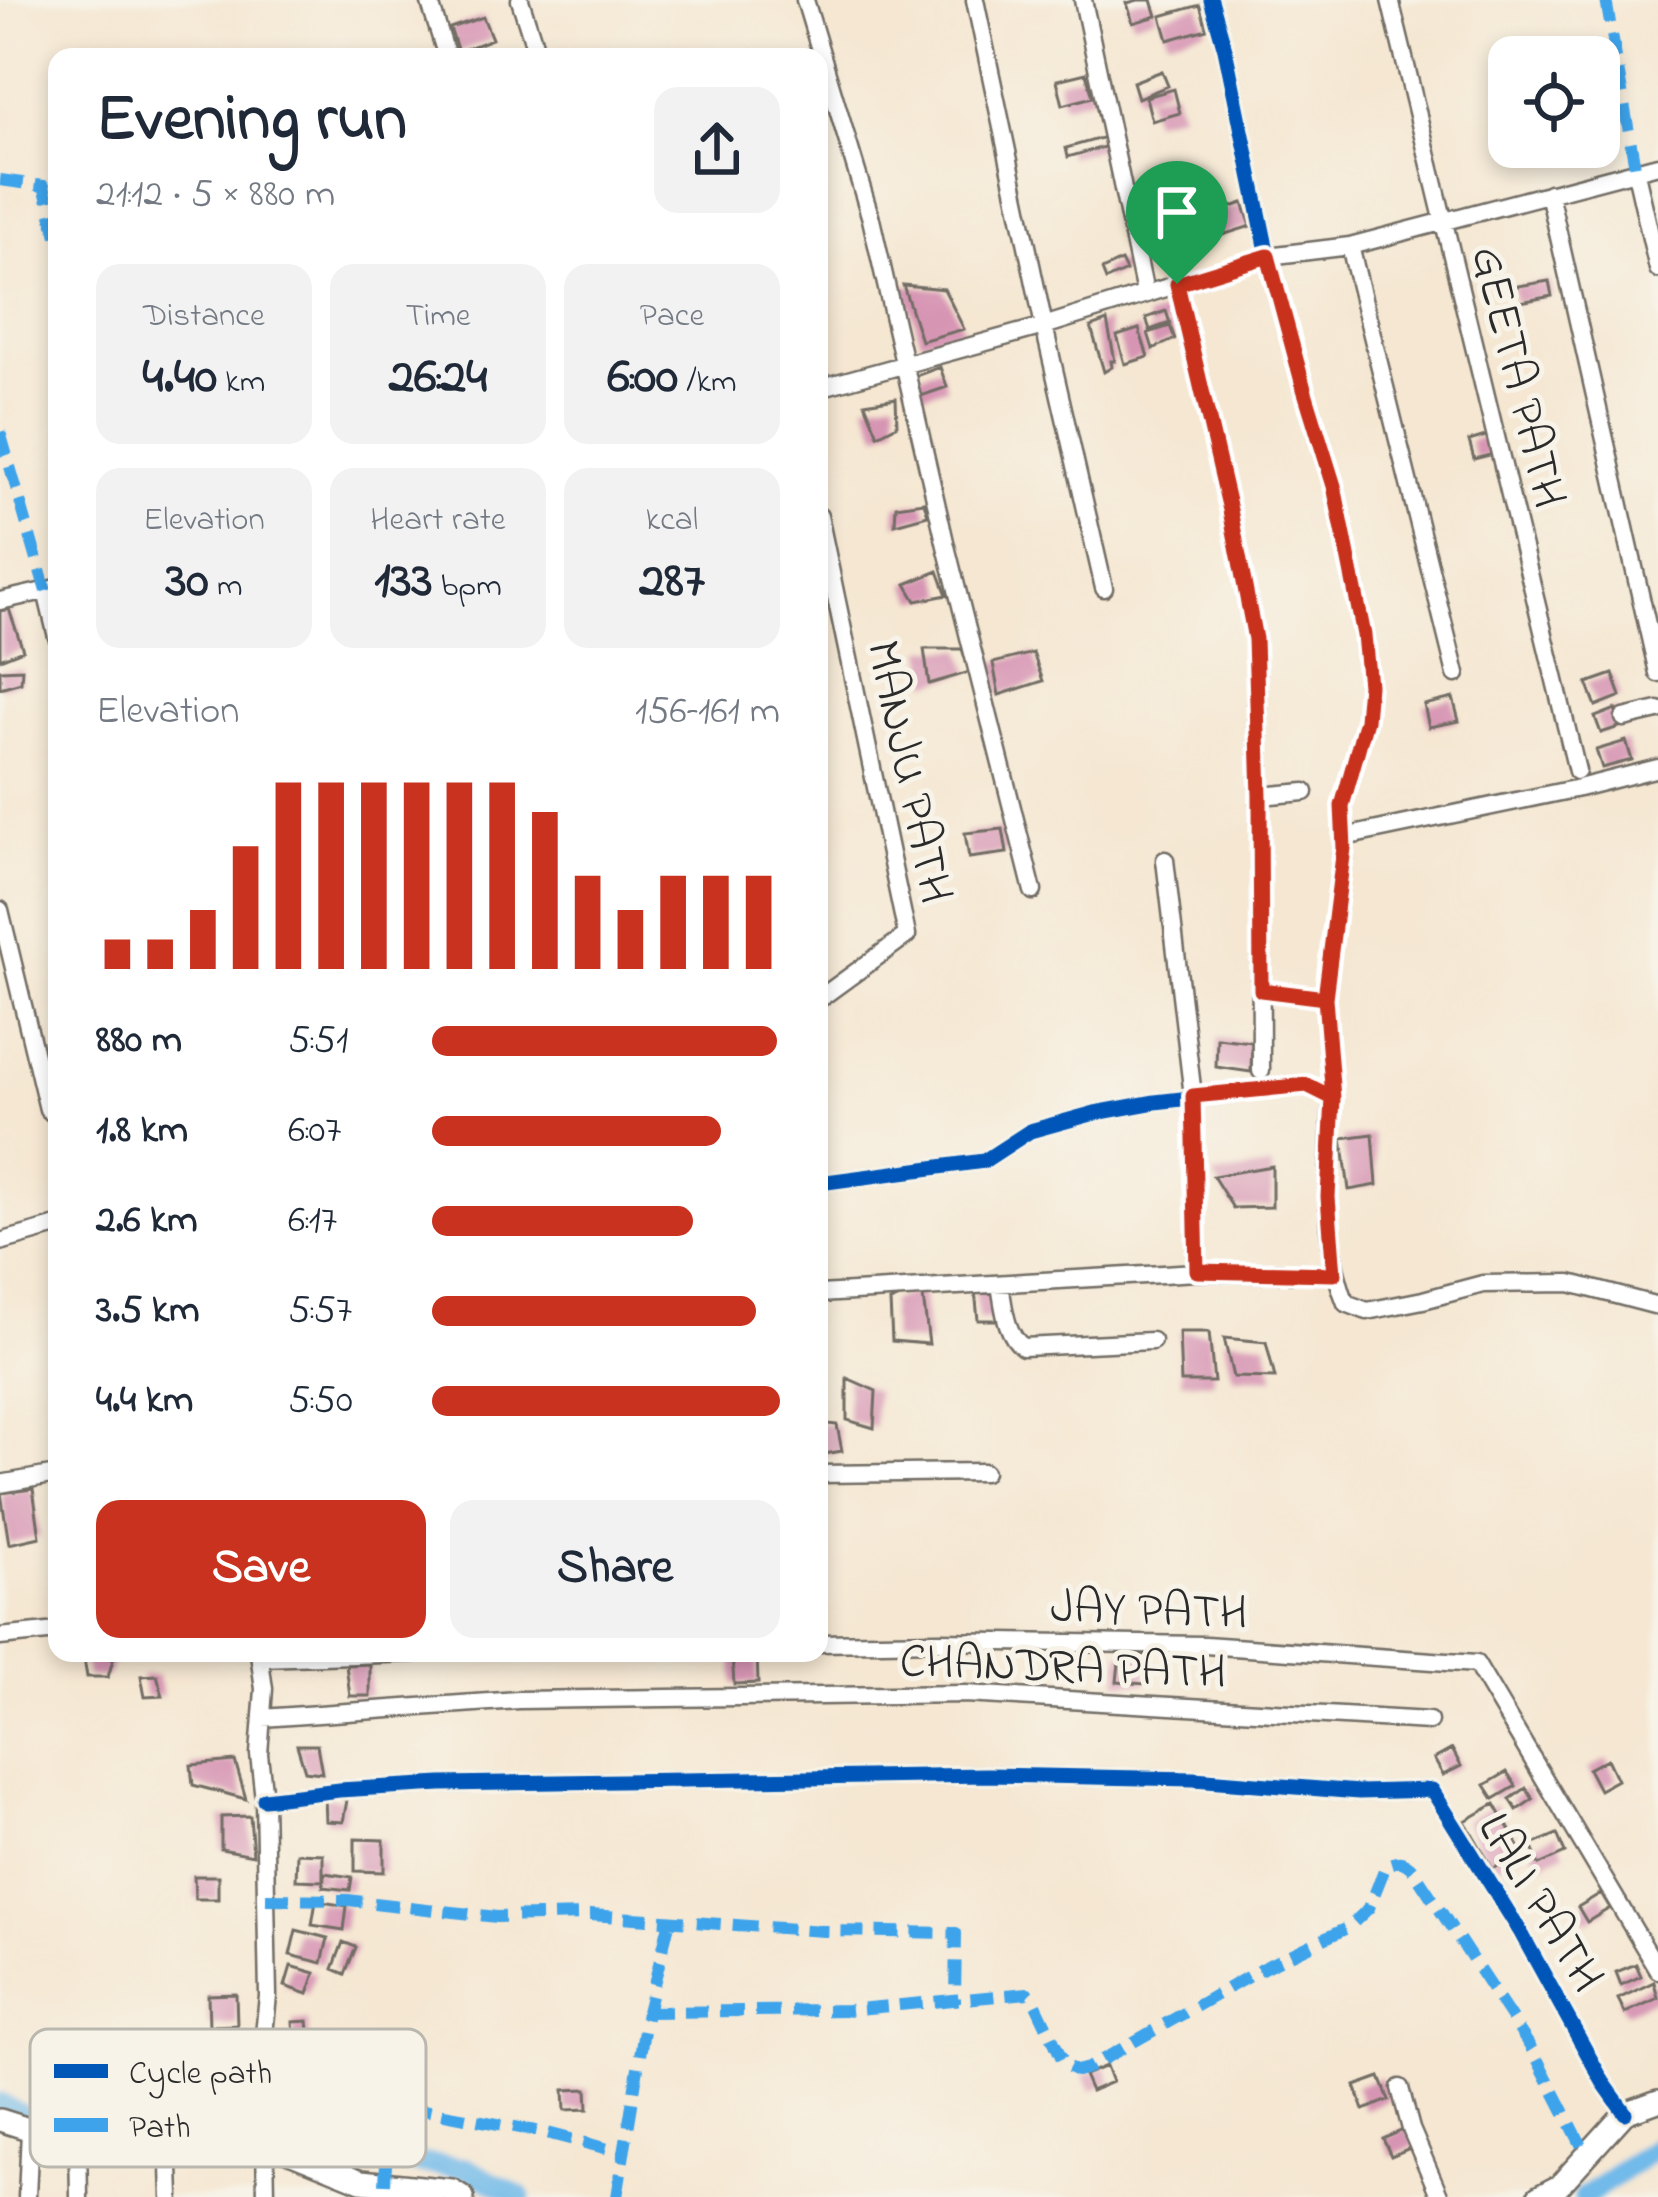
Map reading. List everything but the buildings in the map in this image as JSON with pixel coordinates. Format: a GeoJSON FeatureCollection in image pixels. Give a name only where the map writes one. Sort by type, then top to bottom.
{"type":"FeatureCollection","features":[{"type":"Feature","properties":{"kind":"street"},"geometry":{"type":"LineString","coordinates":[[429,0],[444,48]]}},
{"type":"Feature","properties":{"kind":"street"},"geometry":{"type":"LineString","coordinates":[[520,0],[535,48]]}},
{"type":"Feature","properties":{"kind":"street"},"geometry":{"type":"LineString","coordinates":[[805,0],[820,48]]}},
{"type":"Feature","properties":{"kind":"street"},"geometry":{"type":"LineString","coordinates":[[975,0],[1104,588]]}},
{"type":"Feature","properties":{"kind":"street"},"geometry":{"type":"LineString","coordinates":[[1083,0],[1144,293]]}},
{"type":"Feature","properties":{"kind":"street"},"geometry":{"type":"LineString","coordinates":[[1211,0],[1268,256],[1334,486],[1364,635],[1369,685],[1366,720],[1342,806],[1343,837],[1325,998],[1333,1098],[1328,1197],[1334,1274],[1346,1303],[1367,1311],[1483,1284],[1570,1283],[1658,1306]]}},
{"type":"Feature","properties":{"kind":"street","name":"GEETA PATH"},"geometry":{"type":"LineString","coordinates":[[1390,0],[1576,771]]}},
{"type":"Feature","properties":{"kind":"street"},"geometry":{"type":"LineString","coordinates":[[828,76],[871,218],[946,546],[1033,891]]}},
{"type":"Feature","properties":{"kind":"street"},"geometry":{"type":"LineString","coordinates":[[828,386],[1044,326],[1268,256],[1349,246],[1658,165]]}},
{"type":"Feature","properties":{"kind":"street"},"geometry":{"type":"LineString","coordinates":[[1636,173],[1658,269]]}},
{"type":"Feature","properties":{"kind":"street"},"geometry":{"type":"LineString","coordinates":[[1549,193],[1658,674]]}},
{"type":"Feature","properties":{"kind":"street"},"geometry":{"type":"LineString","coordinates":[[1349,246],[1456,674]]}},
{"type":"Feature","properties":{"kind":"street"},"geometry":{"type":"LineString","coordinates":[[1177,284],[1255,639],[1261,1071]]}},
{"type":"Feature","properties":{"kind":"street","name":"MANJU PATH"},"geometry":{"type":"LineString","coordinates":[[828,559],[907,935],[828,992]]}},
{"type":"Feature","properties":{"kind":"street"},"geometry":{"type":"LineString","coordinates":[[0,601],[48,591]]}},
{"type":"Feature","properties":{"kind":"street"},"geometry":{"type":"LineString","coordinates":[[1624,718],[1658,710]]}},
{"type":"Feature","properties":{"kind":"street"},"geometry":{"type":"LineString","coordinates":[[1343,837],[1658,768]]}},
{"type":"Feature","properties":{"kind":"street"},"geometry":{"type":"LineString","coordinates":[[1260,796],[1305,792]]}},
{"type":"Feature","properties":{"kind":"street"},"geometry":{"type":"LineString","coordinates":[[1165,860],[1193,1096],[1197,1271]]}},
{"type":"Feature","properties":{"kind":"street"},"geometry":{"type":"LineString","coordinates":[[0,910],[48,1109]]}},
{"type":"Feature","properties":{"kind":"street"},"geometry":{"type":"LineString","coordinates":[[1261,990],[1325,998]]}},
{"type":"Feature","properties":{"kind":"street"},"geometry":{"type":"LineString","coordinates":[[828,1182],[984,1161],[1030,1132],[1095,1113],[1193,1096],[1307,1085],[1333,1098]]}},
{"type":"Feature","properties":{"kind":"street"},"geometry":{"type":"LineString","coordinates":[[0,1242],[48,1229]]}},
{"type":"Feature","properties":{"kind":"street"},"geometry":{"type":"LineString","coordinates":[[828,1294],[1197,1271],[1334,1274]]}},
{"type":"Feature","properties":{"kind":"street"},"geometry":{"type":"LineString","coordinates":[[1000,1285],[1011,1334],[1023,1347],[1152,1341]]}},
{"type":"Feature","properties":{"kind":"street"},"geometry":{"type":"LineString","coordinates":[[828,1474],[984,1472]]}},
{"type":"Feature","properties":{"kind":"street"},"geometry":{"type":"LineString","coordinates":[[0,1484],[48,1476]]}},
{"type":"Feature","properties":{"kind":"street"},"geometry":{"type":"LineString","coordinates":[[0,1636],[48,1632]]}},
{"type":"Feature","properties":{"kind":"street","name":"JAY PATH"},"geometry":{"type":"LineString","coordinates":[[828,1643],[1205,1645],[1476,1664],[1658,1970]]}},
{"type":"Feature","properties":{"kind":"street"},"geometry":{"type":"LineString","coordinates":[[261,1662],[268,1996],[265,2029]]}},
{"type":"Feature","properties":{"kind":"street","name":"CHANDRA PATH"},"geometry":{"type":"LineString","coordinates":[[262,1718],[518,1700],[965,1694],[1429,1721]]}},
{"type":"Feature","properties":{"kind":"street","name":"LALI PATH"},"geometry":{"type":"LineString","coordinates":[[264,1799],[441,1784],[986,1775],[1194,1779],[1359,1792],[1432,1790],[1625,2113]]}},
{"type":"Feature","properties":{"kind":"street"},"geometry":{"type":"LineString","coordinates":[[1400,2088],[1440,2197]]}},
{"type":"Feature","properties":{"kind":"street"},"geometry":{"type":"LineString","coordinates":[[1538,2197],[1559,2186],[1625,2113],[1658,2101]]}},
{"type":"Feature","properties":{"kind":"street"},"geometry":{"type":"LineString","coordinates":[[0,2120],[30,2130],[27,2197]]}},
{"type":"Feature","properties":{"kind":"street"},"geometry":{"type":"LineString","coordinates":[[78,2167],[79,2197]]}},
{"type":"Feature","properties":{"kind":"street"},"geometry":{"type":"LineString","coordinates":[[170,2167],[171,2197]]}},
{"type":"Feature","properties":{"kind":"street"},"geometry":{"type":"LineString","coordinates":[[261,2167],[266,2197]]}},
{"type":"Feature","properties":{"kind":"street"},"geometry":{"type":"LineString","coordinates":[[328,2167],[361,2181],[452,2190],[463,2197]]}},
{"type":"Feature","properties":{"kind":"waterway"},"geometry":{"type":"LineString","coordinates":[[0,2104],[30,2118]]}},
{"type":"Feature","properties":{"kind":"waterway"},"geometry":{"type":"LineString","coordinates":[[1584,2197],[1658,2146]]}},
{"type":"Feature","properties":{"kind":"waterway"},"geometry":{"type":"LineString","coordinates":[[426,2164],[466,2168],[521,2197]]}},
{"type":"Feature","properties":{"kind":"marked path"},"geometry":{"type":"LineString","coordinates":[[1606,0],[1636,173]]}},
{"type":"Feature","properties":{"kind":"marked path"},"geometry":{"type":"LineString","coordinates":[[0,180],[44,186],[48,201]]}},
{"type":"Feature","properties":{"kind":"marked path"},"geometry":{"type":"LineString","coordinates":[[0,432],[46,591]]}},
{"type":"Feature","properties":{"kind":"marked path"},"geometry":{"type":"LineString","coordinates":[[647,2012],[847,2010],[1028,1993],[1065,2065],[1077,2071],[1265,1967],[1349,1927],[1369,1908],[1386,1865],[1401,1862],[1414,1871],[1533,2051],[1586,2154]]}},
{"type":"Feature","properties":{"kind":"marked path"},"geometry":{"type":"LineString","coordinates":[[266,1899],[348,1900],[497,1917],[590,1915],[824,1931],[956,1933],[955,2002]]}},
{"type":"Feature","properties":{"kind":"marked path"},"geometry":{"type":"LineString","coordinates":[[617,2197],[647,2012],[670,1920]]}},
{"type":"Feature","properties":{"kind":"marked path"},"geometry":{"type":"LineString","coordinates":[[426,2111],[624,2153]]}},
{"type":"Feature","properties":{"kind":"marked path"},"geometry":{"type":"LineString","coordinates":[[385,2184],[386,2167]]}},
{"type":"Feature","properties":{"kind":"cycle path"},"geometry":{"type":"LineString","coordinates":[[828,1182],[984,1161],[1030,1131],[1155,1102],[1307,1085],[1332,1098],[1325,998],[1344,848],[1342,806],[1366,720],[1369,685],[1364,635],[1334,486],[1268,256],[1211,0]]}},
{"type":"Feature","properties":{"kind":"cycle path"},"geometry":{"type":"LineString","coordinates":[[264,1799],[441,1784],[986,1775],[1194,1779],[1359,1792],[1432,1790],[1625,2113]]}},
{"type":"Feature","properties":{"kind":"route"},"geometry":{"type":"LineString","coordinates":[[1177,284],[1255,639],[1261,990],[1325,998],[1333,1098],[1328,1197],[1334,1274],[1197,1271],[1193,1096],[1307,1085],[1333,1098],[1325,998],[1344,848],[1342,806],[1366,720],[1369,685],[1364,635],[1334,486],[1268,256],[1177,284]]}}]}
